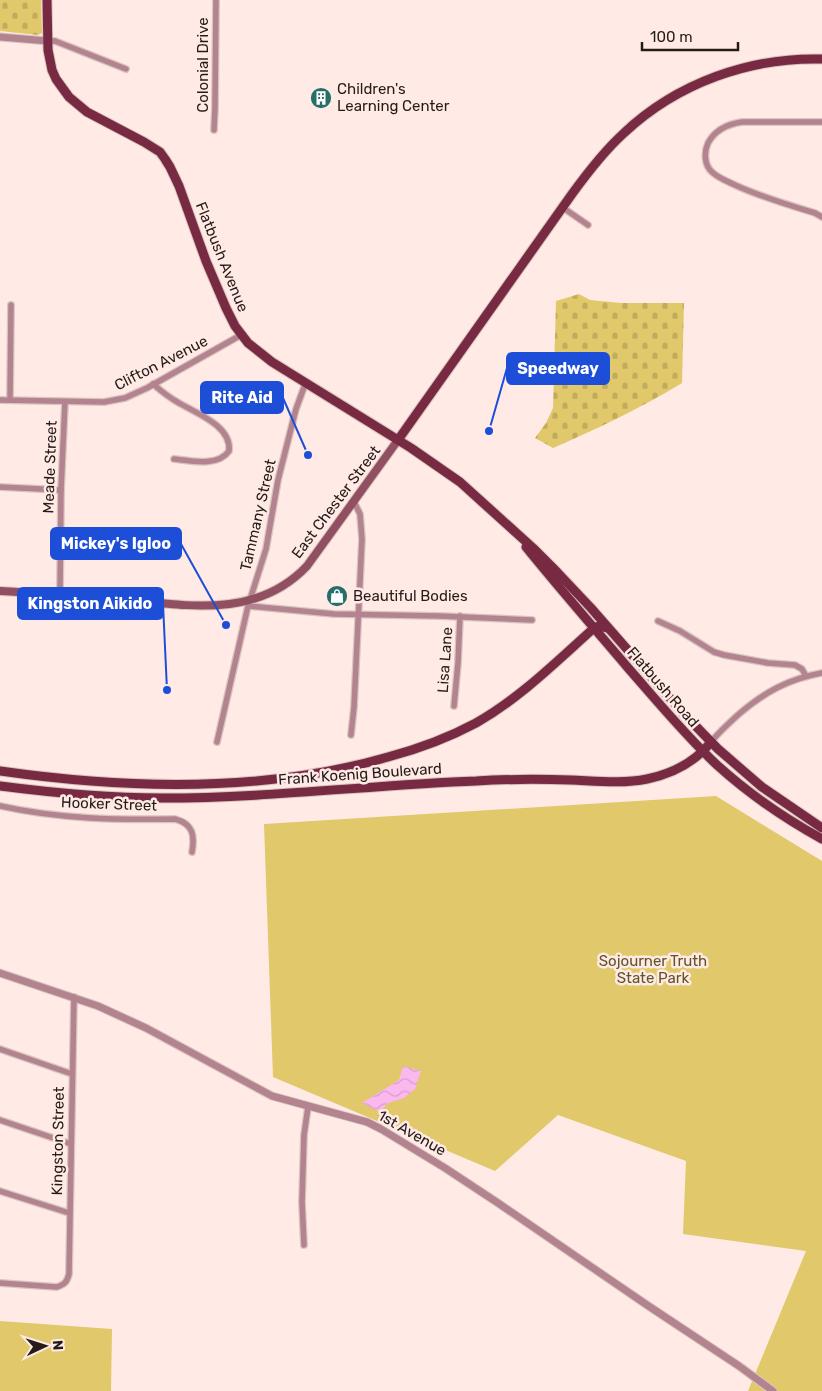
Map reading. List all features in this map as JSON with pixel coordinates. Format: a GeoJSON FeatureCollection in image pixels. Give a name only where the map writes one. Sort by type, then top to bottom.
{"type":"FeatureCollection","features":[{"type":"Feature","properties":{"kind":"main road","name":"Flatbush Avenue"},"geometry":{"type":"LineString","coordinates":[[47,0],[49,60],[56,80],[69,97],[87,112],[160,152],[179,186],[216,286],[230,317],[241,335],[264,356],[449,473]]}},
{"type":"Feature","properties":{"kind":"main road"},"geometry":{"type":"LineString","coordinates":[[398,440],[562,207],[614,142],[648,113],[675,95],[718,75],[747,67],[789,60],[822,59]]}},
{"type":"Feature","properties":{"kind":"main road","name":"East Chester Street"},"geometry":{"type":"LineString","coordinates":[[0,591],[200,606],[248,604],[276,590],[300,573],[313,558],[398,440]]}},
{"type":"Feature","properties":{"kind":"main road","name":"Flatbush Road"},"geometry":{"type":"LineString","coordinates":[[449,473],[545,559],[679,708],[736,766],[762,787],[822,828]]}},
{"type":"Feature","properties":{"kind":"main road","name":"Flatbush Road"},"geometry":{"type":"LineString","coordinates":[[508,526],[671,717],[703,751],[762,801],[822,839]]}},
{"type":"Feature","properties":{"kind":"main road"},"geometry":{"type":"LineString","coordinates":[[594,628],[599,626],[608,628]]}},
{"type":"Feature","properties":{"kind":"main road","name":"Frank Koenig Boulevard"},"geometry":{"type":"LineString","coordinates":[[0,771],[91,782],[184,784],[271,780],[360,765],[410,751],[467,727],[490,714],[532,684],[594,628]]}},
{"type":"Feature","properties":{"kind":"main road","name":"Frank Koenig Boulevard"},"geometry":{"type":"LineString","coordinates":[[0,786],[90,796],[168,798],[232,796],[477,781],[629,782],[663,775],[689,762],[711,742]]}},
{"type":"Feature","properties":{"kind":"street","name":"Colonial Drive"},"geometry":{"type":"LineString","coordinates":[[214,130],[216,0]]}},
{"type":"Feature","properties":{"kind":"street"},"geometry":{"type":"LineString","coordinates":[[0,37],[55,41],[126,69]]}},
{"type":"Feature","properties":{"kind":"street"},"geometry":{"type":"LineString","coordinates":[[822,122],[734,123],[723,127],[712,137],[707,145],[705,154],[706,162],[712,172],[726,180],[750,192],[822,217]]}},
{"type":"Feature","properties":{"kind":"street"},"geometry":{"type":"LineString","coordinates":[[562,207],[588,225]]}},
{"type":"Feature","properties":{"kind":"street"},"geometry":{"type":"LineString","coordinates":[[10,400],[12,305]]}},
{"type":"Feature","properties":{"kind":"street","name":"Clifton Avenue"},"geometry":{"type":"LineString","coordinates":[[0,400],[113,402],[126,398],[153,384],[241,335]]}},
{"type":"Feature","properties":{"kind":"street","name":"Tammany Street"},"geometry":{"type":"LineString","coordinates":[[217,742],[248,604],[266,549],[278,480],[296,409],[306,382]]}},
{"type":"Feature","properties":{"kind":"street"},"geometry":{"type":"LineString","coordinates":[[153,384],[176,401],[210,421],[222,430],[229,440],[229,451],[221,458],[204,461],[174,459]]}},
{"type":"Feature","properties":{"kind":"street","name":"Meade Street"},"geometry":{"type":"LineString","coordinates":[[60,594],[61,490],[65,402]]}},
{"type":"Feature","properties":{"kind":"street"},"geometry":{"type":"LineString","coordinates":[[0,487],[61,490]]}},
{"type":"Feature","properties":{"kind":"street"},"geometry":{"type":"LineString","coordinates":[[352,735],[362,527],[360,514],[354,502]]}},
{"type":"Feature","properties":{"kind":"street","name":"East Chester Street"},"geometry":{"type":"LineString","coordinates":[[248,604],[317,613],[460,616],[532,620]]}},
{"type":"Feature","properties":{"kind":"street","name":"Lisa Lane"},"geometry":{"type":"LineString","coordinates":[[454,706],[460,616]]}},
{"type":"Feature","properties":{"kind":"street"},"geometry":{"type":"LineString","coordinates":[[658,621],[714,652],[768,663],[795,665],[802,669],[806,676]]}},
{"type":"Feature","properties":{"kind":"street"},"geometry":{"type":"LineString","coordinates":[[711,742],[734,718],[763,695],[781,685],[806,676],[822,673]]}},
{"type":"Feature","properties":{"kind":"street","name":"Hooker Street"},"geometry":{"type":"LineString","coordinates":[[0,806],[70,817],[113,820],[175,819],[189,826],[194,844],[192,852]]}},
{"type":"Feature","properties":{"kind":"street","name":"1st Avenue"},"geometry":{"type":"LineString","coordinates":[[0,973],[98,1006],[146,1028],[272,1096],[367,1122],[381,1129],[498,1203],[773,1391]]}},
{"type":"Feature","properties":{"kind":"street","name":"Kingston Street"},"geometry":{"type":"LineString","coordinates":[[0,1283],[57,1287],[68,1281],[74,997]]}},
{"type":"Feature","properties":{"kind":"street"},"geometry":{"type":"LineString","coordinates":[[0,1049],[72,1074]]}},
{"type":"Feature","properties":{"kind":"street"},"geometry":{"type":"LineString","coordinates":[[304,1245],[302,1202],[304,1135],[308,1107]]}},
{"type":"Feature","properties":{"kind":"street"},"geometry":{"type":"LineString","coordinates":[[0,1120],[71,1144]]}},
{"type":"Feature","properties":{"kind":"street"},"geometry":{"type":"LineString","coordinates":[[0,1191],[69,1214]]}},
{"type":"Feature","properties":{"kind":"green space"},"geometry":{"type":"Polygon","coordinates":[[[0,0],[41,0],[42,33],[38,35],[0,31],[0,0]]]}},
{"type":"Feature","properties":{"kind":"green space"},"geometry":{"type":"Polygon","coordinates":[[[579,294],[590,300],[621,303],[684,303],[682,383],[619,418],[553,448],[535,438],[546,423],[553,408],[556,301],[579,294]]]}},
{"type":"Feature","properties":{"kind":"green space","name":"Sojourner Truth State Park"},"geometry":{"type":"Polygon","coordinates":[[[716,796],[822,861],[822,1391],[748,1391],[806,1251],[683,1234],[686,1161],[558,1115],[495,1171],[273,1077],[264,824],[716,796]]]}},
{"type":"Feature","properties":{"kind":"green space"},"geometry":{"type":"Polygon","coordinates":[[[0,1321],[112,1329],[111,1391],[0,1391],[0,1321]]]}},
{"type":"Feature","properties":{"kind":"water"},"geometry":{"type":"Polygon","coordinates":[[[403,1066],[421,1071],[415,1089],[404,1098],[388,1103],[380,1112],[362,1103],[399,1080],[403,1066]]]}},
{"type":"Feature","properties":{"kind":"place","name":"Children's Learning Center"},"geometry":{"type":"Point","coordinates":[321,98]}},
{"type":"Feature","properties":{"kind":"place","name":"Speedway"},"geometry":{"type":"Point","coordinates":[489,431]}},
{"type":"Feature","properties":{"kind":"place","name":"Rite Aid"},"geometry":{"type":"Point","coordinates":[308,455]}},
{"type":"Feature","properties":{"kind":"place","name":"Beautiful Bodies"},"geometry":{"type":"Point","coordinates":[337,596]}},
{"type":"Feature","properties":{"kind":"place","name":"Mickey's Igloo"},"geometry":{"type":"Point","coordinates":[226,625]}},
{"type":"Feature","properties":{"kind":"place","name":"Kingston Aikido"},"geometry":{"type":"Point","coordinates":[167,690]}}]}
